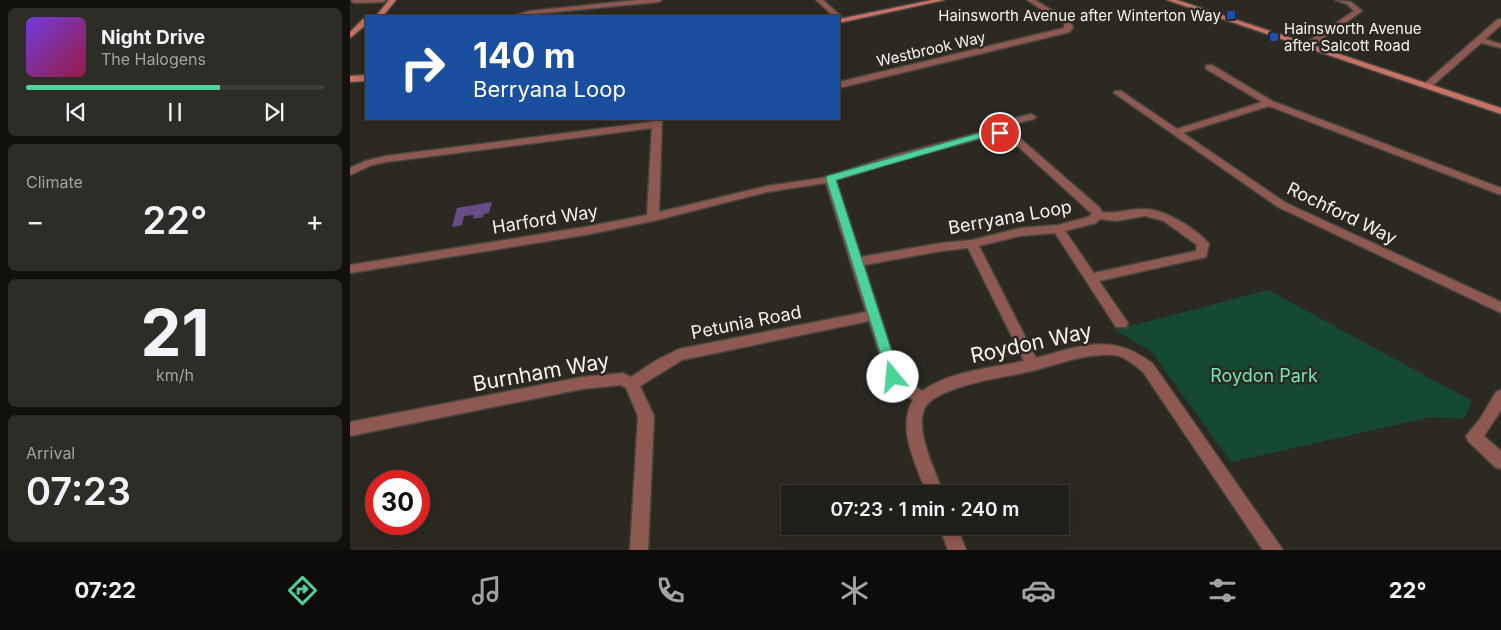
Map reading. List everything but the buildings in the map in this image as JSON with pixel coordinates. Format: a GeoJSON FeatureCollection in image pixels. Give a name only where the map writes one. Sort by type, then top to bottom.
{"type":"FeatureCollection","features":[{"type":"Feature","properties":{"kind":"street"},"geometry":{"type":"LineString","coordinates":[[355,1],[383,0]]}},
{"type":"Feature","properties":{"kind":"street"},"geometry":{"type":"LineString","coordinates":[[372,15],[383,0]]}},
{"type":"Feature","properties":{"kind":"street"},"geometry":{"type":"LineString","coordinates":[[380,15],[393,0]]}},
{"type":"Feature","properties":{"kind":"street"},"geometry":{"type":"LineString","coordinates":[[521,15],[659,0]]}},
{"type":"Feature","properties":{"kind":"street"},"geometry":{"type":"LineString","coordinates":[[819,0],[836,15]]}},
{"type":"Feature","properties":{"kind":"street"},"geometry":{"type":"LineString","coordinates":[[840,18],[925,0]]}},
{"type":"Feature","properties":{"kind":"street"},"geometry":{"type":"LineString","coordinates":[[840,18],[942,0]]}},
{"type":"Feature","properties":{"kind":"street","name":"Westbrook Way"},"geometry":{"type":"LineString","coordinates":[[840,85],[1067,30],[1069,27],[1067,23],[1030,0]]}},
{"type":"Feature","properties":{"kind":"street"},"geometry":{"type":"LineString","coordinates":[[1176,0],[1501,109]]}},
{"type":"Feature","properties":{"kind":"street"},"geometry":{"type":"LineString","coordinates":[[1309,45],[1358,11],[1349,3],[1338,0]]}},
{"type":"Feature","properties":{"kind":"street"},"geometry":{"type":"LineString","coordinates":[[1429,85],[1501,21]]}},
{"type":"Feature","properties":{"kind":"street"},"geometry":{"type":"LineString","coordinates":[[350,36],[365,22]]}},
{"type":"Feature","properties":{"kind":"street"},"geometry":{"type":"LineString","coordinates":[[350,46],[365,32]]}},
{"type":"Feature","properties":{"kind":"street"},"geometry":{"type":"LineString","coordinates":[[1480,40],[1501,46]]}},
{"type":"Feature","properties":{"kind":"street"},"geometry":{"type":"LineString","coordinates":[[1209,67],[1269,103],[1501,192]]}},
{"type":"Feature","properties":{"kind":"street"},"geometry":{"type":"LineString","coordinates":[[350,73],[365,73]]}},
{"type":"Feature","properties":{"kind":"street"},"geometry":{"type":"LineString","coordinates":[[350,79],[365,78]]}},
{"type":"Feature","properties":{"kind":"street","name":"Rochford Way"},"geometry":{"type":"LineString","coordinates":[[1118,93],[1282,205],[1501,308]]}},
{"type":"Feature","properties":{"kind":"street"},"geometry":{"type":"LineString","coordinates":[[1176,132],[1269,103]]}},
{"type":"Feature","properties":{"kind":"street"},"geometry":{"type":"LineString","coordinates":[[350,172],[369,163],[386,159],[657,121],[653,217],[767,189],[830,178],[983,134],[1000,133],[1011,122],[1031,117]]}},
{"type":"Feature","properties":{"kind":"street","name":"Berryana Loop"},"geometry":{"type":"LineString","coordinates":[[857,262],[941,247],[972,244],[1020,232],[1058,229],[1092,220],[1098,216],[1096,210],[1013,137],[1000,133]]}},
{"type":"Feature","properties":{"kind":"street"},"geometry":{"type":"LineString","coordinates":[[830,178],[893,377],[922,399],[916,408],[913,420],[916,439],[933,485]]}},
{"type":"Feature","properties":{"kind":"street"},"geometry":{"type":"LineString","coordinates":[[1091,278],[1202,254],[1203,244],[1168,218],[1145,212],[1116,217],[1098,216]]}},
{"type":"Feature","properties":{"kind":"street","name":"Harford Way"},"geometry":{"type":"LineString","coordinates":[[350,269],[585,231],[653,217]]}},
{"type":"Feature","properties":{"kind":"street"},"geometry":{"type":"LineString","coordinates":[[1058,229],[1121,323]]}},
{"type":"Feature","properties":{"kind":"street"},"geometry":{"type":"LineString","coordinates":[[972,244],[1033,365]]}},
{"type":"Feature","properties":{"kind":"street","name":"Petunia Road"},"geometry":{"type":"LineString","coordinates":[[632,384],[660,364],[679,355],[874,315]]}},
{"type":"Feature","properties":{"kind":"street","name":"Roydon Way"},"geometry":{"type":"LineString","coordinates":[[922,399],[946,385],[1104,349],[1118,350],[1135,358],[1148,368],[1274,550]]}},
{"type":"Feature","properties":{"kind":"street","name":"Burnham Way"},"geometry":{"type":"LineString","coordinates":[[350,429],[582,383],[623,379],[632,384],[646,416],[639,550]]}},
{"type":"Feature","properties":{"kind":"street"},"geometry":{"type":"LineString","coordinates":[[1501,396],[1485,424],[1474,436],[1501,462]]}},
{"type":"Feature","properties":{"kind":"street"},"geometry":{"type":"LineString","coordinates":[[951,535],[957,550]]}},
{"type":"Feature","properties":{"kind":"green space","name":"Roydon Park"},"geometry":{"type":"Polygon","coordinates":[[[1268,290],[1472,401],[1464,419],[1431,417],[1231,462],[1151,351],[1115,330],[1268,290]]]}},
{"type":"Feature","properties":{"kind":"place","name":"Hainsworth Avenue after Winterton Way"},"geometry":{"type":"Point","coordinates":[1231,15]}},
{"type":"Feature","properties":{"kind":"place","name":"Hainsworth Avenue after Salcott Road"},"geometry":{"type":"Point","coordinates":[1274,37]}},
{"type":"Feature","properties":{"kind":"route"},"geometry":{"type":"LineString","coordinates":[[893,377],[830,178],[983,134],[1000,133]]}}]}
